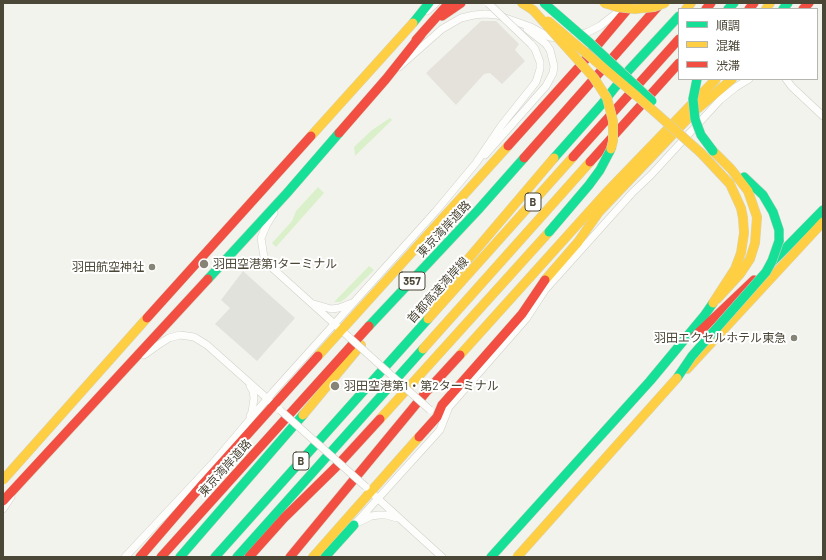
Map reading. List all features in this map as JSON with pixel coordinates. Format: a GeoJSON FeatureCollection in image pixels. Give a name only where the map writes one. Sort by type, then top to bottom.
{"type":"FeatureCollection","features":[{"type":"Feature","properties":{"kind":"main road"},"geometry":{"type":"LineString","coordinates":[[3,480],[195,263],[413,23],[429,3]]}},
{"type":"Feature","properties":{"kind":"main road"},"geometry":{"type":"LineString","coordinates":[[3,500],[131,364],[287,193],[386,79],[416,40],[448,3]]}},
{"type":"Feature","properties":{"kind":"main road"},"geometry":{"type":"LineString","coordinates":[[416,40],[449,10],[461,3]]}},
{"type":"Feature","properties":{"kind":"main road"},"geometry":{"type":"LineString","coordinates":[[522,3],[548,20],[701,153]]}},
{"type":"Feature","properties":{"kind":"main road"},"geometry":{"type":"LineString","coordinates":[[544,3],[643,92],[730,184],[737,197],[742,213],[744,227],[741,253],[735,269],[717,299]]}},
{"type":"Feature","properties":{"kind":"main road"},"geometry":{"type":"LineString","coordinates":[[604,3],[617,7],[635,9],[654,7],[665,3]]}},
{"type":"Feature","properties":{"kind":"main road"},"geometry":{"type":"LineString","coordinates":[[140,557],[278,408],[342,331],[579,67],[632,3]]}},
{"type":"Feature","properties":{"kind":"main road","name":"東京湾岸道路"},"geometry":{"type":"LineString","coordinates":[[161,557],[343,354],[478,210],[661,3]]}},
{"type":"Feature","properties":{"kind":"main road"},"geometry":{"type":"LineString","coordinates":[[249,557],[284,518],[335,468],[460,331],[549,232],[600,170],[611,146],[614,131],[607,98],[594,78],[533,10]]}},
{"type":"Feature","properties":{"kind":"main road"},"geometry":{"type":"LineString","coordinates":[[386,365],[397,344],[520,197],[629,70],[678,17]]}},
{"type":"Feature","properties":{"kind":"main road","name":"首都高速湾岸線"},"geometry":{"type":"LineString","coordinates":[[215,557],[678,40]]}},
{"type":"Feature","properties":{"kind":"main road","name":"B"},"geometry":{"type":"LineString","coordinates":[[237,557],[678,64]]}},
{"type":"Feature","properties":{"kind":"main road"},"geometry":{"type":"LineString","coordinates":[[491,557],[655,375],[717,299],[740,274],[748,263],[753,252],[756,236],[756,217],[751,197],[732,169],[713,151],[701,135],[695,119],[693,99],[697,80]]}},
{"type":"Feature","properties":{"kind":"main road"},"geometry":{"type":"LineString","coordinates":[[290,557],[428,391],[613,185],[714,80]]}},
{"type":"Feature","properties":{"kind":"main road"},"geometry":{"type":"LineString","coordinates":[[313,557],[437,417],[442,405],[522,314],[540,286],[578,242],[599,212],[696,110],[731,80]]}},
{"type":"Feature","properties":{"kind":"main road"},"geometry":{"type":"LineString","coordinates":[[677,378],[692,356],[747,296],[766,272],[772,261],[779,241],[777,220],[768,203],[752,184],[732,169]]}},
{"type":"Feature","properties":{"kind":"main road"},"geometry":{"type":"LineString","coordinates":[[655,375],[784,252],[823,210]]}},
{"type":"Feature","properties":{"kind":"main road"},"geometry":{"type":"LineString","coordinates":[[517,557],[677,378],[707,349],[823,223]]}},
{"type":"Feature","properties":{"kind":"main road"},"geometry":{"type":"LineString","coordinates":[[180,557],[351,359],[369,334],[378,317]]}},
{"type":"Feature","properties":{"kind":"main road"},"geometry":{"type":"LineString","coordinates":[[324,557],[354,525]]}},
{"type":"Feature","properties":{"kind":"street"},"geometry":{"type":"LineString","coordinates":[[413,23],[436,3]]}},
{"type":"Feature","properties":{"kind":"street"},"geometry":{"type":"LineString","coordinates":[[125,557],[214,462],[248,420],[436,211],[476,162],[501,126],[536,82],[539,76],[540,62],[535,49],[488,3]]}},
{"type":"Feature","properties":{"kind":"street"},"geometry":{"type":"LineString","coordinates":[[386,79],[442,29],[461,18],[485,14],[497,15],[531,27],[549,37],[572,37],[600,26],[620,10],[632,3]]}},
{"type":"Feature","properties":{"kind":"street"},"geometry":{"type":"LineString","coordinates":[[476,162],[491,149],[546,86],[553,73],[554,66],[552,57],[546,44],[521,24]]}},
{"type":"Feature","properties":{"kind":"street"},"geometry":{"type":"LineString","coordinates":[[354,525],[371,493],[440,430],[449,407],[526,319],[545,290],[633,192],[651,176],[720,100],[747,80]]}},
{"type":"Feature","properties":{"kind":"street"},"geometry":{"type":"LineString","coordinates":[[787,80],[792,87],[823,116]]}},
{"type":"Feature","properties":{"kind":"street"},"geometry":{"type":"LineString","coordinates":[[287,193],[263,231],[261,238],[264,257],[269,265],[437,417]]}},
{"type":"Feature","properties":{"kind":"street"},"geometry":{"type":"LineString","coordinates":[[310,303],[330,309],[346,306],[357,300]]}},
{"type":"Feature","properties":{"kind":"street"},"geometry":{"type":"LineString","coordinates":[[131,364],[160,343],[169,338],[180,335],[194,337],[207,345],[442,557]]}},
{"type":"Feature","properties":{"kind":"street"},"geometry":{"type":"LineString","coordinates":[[248,382],[253,391],[254,398],[252,412],[248,420]]}},
{"type":"Feature","properties":{"kind":"street"},"geometry":{"type":"LineString","coordinates":[[3,509],[23,480]]}},
{"type":"Feature","properties":{"kind":"street"},"geometry":{"type":"LineString","coordinates":[[354,525],[371,516],[386,514],[402,520]]}},
{"type":"Feature","properties":{"kind":"shaded area"},"geometry":{"type":"Polygon","coordinates":[[[481,21],[496,21],[519,44],[515,50],[525,61],[502,84],[490,73],[484,74],[456,105],[426,73],[481,21]]]}},
{"type":"Feature","properties":{"kind":"shaded area"},"geometry":{"type":"Polygon","coordinates":[[[243,271],[295,318],[257,361],[215,324],[230,308],[221,300],[243,271]]]}},
{"type":"Feature","properties":{"kind":"green space"},"geometry":{"type":"Polygon","coordinates":[[[390,118],[392,120],[355,156],[354,147],[372,130],[390,118]]]}},
{"type":"Feature","properties":{"kind":"green space"},"geometry":{"type":"Polygon","coordinates":[[[318,187],[324,193],[276,247],[272,243],[292,221],[296,211],[318,187]]]}},
{"type":"Feature","properties":{"kind":"green space"},"geometry":{"type":"Polygon","coordinates":[[[369,266],[374,270],[345,299],[340,302],[334,302],[369,266]]]}},
{"type":"Feature","properties":{"kind":"traffic: fast"},"geometry":{"type":"LineString","coordinates":[[413,23],[429,3]]}},
{"type":"Feature","properties":{"kind":"traffic: fast"},"geometry":{"type":"LineString","coordinates":[[544,3],[590,43],[652,101]]}},
{"type":"Feature","properties":{"kind":"traffic: fast"},"geometry":{"type":"LineString","coordinates":[[729,8],[734,3]]}},
{"type":"Feature","properties":{"kind":"traffic: fast"},"geometry":{"type":"LineString","coordinates":[[784,8],[788,3]]}},
{"type":"Feature","properties":{"kind":"traffic: fast"},"geometry":{"type":"LineString","coordinates":[[554,158],[601,105],[629,70],[678,17]]}},
{"type":"Feature","properties":{"kind":"traffic: fast"},"geometry":{"type":"LineString","coordinates":[[697,80],[693,99],[695,119],[701,135],[713,151]]}},
{"type":"Feature","properties":{"kind":"traffic: fast"},"geometry":{"type":"LineString","coordinates":[[208,279],[287,193],[339,133]]}},
{"type":"Feature","properties":{"kind":"traffic: fast"},"geometry":{"type":"LineString","coordinates":[[549,232],[589,185],[600,170],[611,149]]}},
{"type":"Feature","properties":{"kind":"traffic: fast"},"geometry":{"type":"LineString","coordinates":[[369,326],[478,210],[524,158]]}},
{"type":"Feature","properties":{"kind":"traffic: fast"},"geometry":{"type":"LineString","coordinates":[[744,177],[763,195],[773,212],[779,230],[779,241]]}},
{"type":"Feature","properties":{"kind":"traffic: fast"},"geometry":{"type":"LineString","coordinates":[[771,263],[823,210]]}},
{"type":"Feature","properties":{"kind":"traffic: fast"},"geometry":{"type":"LineString","coordinates":[[677,378],[692,356],[766,272],[772,261],[779,241]]}},
{"type":"Feature","properties":{"kind":"traffic: fast"},"geometry":{"type":"LineString","coordinates":[[491,557],[650,381],[713,303]]}},
{"type":"Feature","properties":{"kind":"traffic: fast"},"geometry":{"type":"LineString","coordinates":[[215,557],[428,319]]}},
{"type":"Feature","properties":{"kind":"traffic: fast"},"geometry":{"type":"LineString","coordinates":[[237,557],[423,349]]}},
{"type":"Feature","properties":{"kind":"traffic: fast"},"geometry":{"type":"LineString","coordinates":[[180,557],[303,415]]}},
{"type":"Feature","properties":{"kind":"traffic: fast"},"geometry":{"type":"LineString","coordinates":[[325,557],[354,525]]}},
{"type":"Feature","properties":{"kind":"traffic: slow"},"geometry":{"type":"LineString","coordinates":[[522,3],[533,10]]}},
{"type":"Feature","properties":{"kind":"traffic: slow"},"geometry":{"type":"LineString","coordinates":[[604,3],[617,7],[635,9],[654,7],[665,3]]}},
{"type":"Feature","properties":{"kind":"traffic: slow"},"geometry":{"type":"LineString","coordinates":[[687,8],[691,3]]}},
{"type":"Feature","properties":{"kind":"traffic: slow"},"geometry":{"type":"LineString","coordinates":[[767,8],[770,3]]}},
{"type":"Feature","properties":{"kind":"traffic: slow"},"geometry":{"type":"LineString","coordinates":[[533,10],[594,78],[607,98],[613,121],[613,141],[611,149]]}},
{"type":"Feature","properties":{"kind":"traffic: slow"},"geometry":{"type":"LineString","coordinates":[[548,21],[638,97],[701,153]]}},
{"type":"Feature","properties":{"kind":"traffic: slow"},"geometry":{"type":"LineString","coordinates":[[311,136],[413,23]]}},
{"type":"Feature","properties":{"kind":"traffic: slow"},"geometry":{"type":"LineString","coordinates":[[460,355],[605,194],[715,80]]}},
{"type":"Feature","properties":{"kind":"traffic: slow"},"geometry":{"type":"LineString","coordinates":[[545,280],[578,242],[599,212],[696,110],[731,80]]}},
{"type":"Feature","properties":{"kind":"traffic: slow"},"geometry":{"type":"LineString","coordinates":[[318,356],[508,146]]}},
{"type":"Feature","properties":{"kind":"traffic: slow"},"geometry":{"type":"LineString","coordinates":[[713,151],[731,169],[748,191],[757,217],[755,243],[750,259],[740,274],[717,299]]}},
{"type":"Feature","properties":{"kind":"traffic: slow"},"geometry":{"type":"LineString","coordinates":[[701,153],[730,184],[741,208],[743,218],[744,233],[741,253],[735,269],[713,303]]}},
{"type":"Feature","properties":{"kind":"traffic: slow"},"geometry":{"type":"LineString","coordinates":[[428,319],[573,157]]}},
{"type":"Feature","properties":{"kind":"traffic: slow"},"geometry":{"type":"LineString","coordinates":[[430,304],[554,158]]}},
{"type":"Feature","properties":{"kind":"traffic: slow"},"geometry":{"type":"LineString","coordinates":[[423,349],[590,162]]}},
{"type":"Feature","properties":{"kind":"traffic: slow"},"geometry":{"type":"LineString","coordinates":[[687,369],[823,222]]}},
{"type":"Feature","properties":{"kind":"traffic: slow"},"geometry":{"type":"LineString","coordinates":[[380,419],[549,232]]}},
{"type":"Feature","properties":{"kind":"traffic: slow"},"geometry":{"type":"LineString","coordinates":[[3,480],[147,318]]}},
{"type":"Feature","properties":{"kind":"traffic: slow"},"geometry":{"type":"LineString","coordinates":[[303,415],[361,345]]}},
{"type":"Feature","properties":{"kind":"traffic: slow"},"geometry":{"type":"LineString","coordinates":[[517,557],[677,378]]}},
{"type":"Feature","properties":{"kind":"traffic: slow"},"geometry":{"type":"LineString","coordinates":[[313,557],[419,437]]}},
{"type":"Feature","properties":{"kind":"traffic: jam"},"geometry":{"type":"LineString","coordinates":[[416,40],[449,3]]}},
{"type":"Feature","properties":{"kind":"traffic: jam"},"geometry":{"type":"LineString","coordinates":[[442,16],[461,3]]}},
{"type":"Feature","properties":{"kind":"traffic: jam"},"geometry":{"type":"LineString","coordinates":[[524,158],[661,3]]}},
{"type":"Feature","properties":{"kind":"traffic: jam"},"geometry":{"type":"LineString","coordinates":[[707,8],[711,3]]}},
{"type":"Feature","properties":{"kind":"traffic: jam"},"geometry":{"type":"LineString","coordinates":[[750,8],[754,3]]}},
{"type":"Feature","properties":{"kind":"traffic: jam"},"geometry":{"type":"LineString","coordinates":[[804,8],[809,3]]}},
{"type":"Feature","properties":{"kind":"traffic: jam"},"geometry":{"type":"LineString","coordinates":[[508,146],[579,67],[632,4]]}},
{"type":"Feature","properties":{"kind":"traffic: jam"},"geometry":{"type":"LineString","coordinates":[[339,133],[386,79],[421,35]]}},
{"type":"Feature","properties":{"kind":"traffic: jam"},"geometry":{"type":"LineString","coordinates":[[573,157],[678,40]]}},
{"type":"Feature","properties":{"kind":"traffic: jam"},"geometry":{"type":"LineString","coordinates":[[590,162],[678,64]]}},
{"type":"Feature","properties":{"kind":"traffic: jam"},"geometry":{"type":"LineString","coordinates":[[147,318],[311,136]]}},
{"type":"Feature","properties":{"kind":"traffic: jam"},"geometry":{"type":"LineString","coordinates":[[3,501],[208,279]]}},
{"type":"Feature","properties":{"kind":"traffic: jam"},"geometry":{"type":"LineString","coordinates":[[419,437],[437,417],[442,405],[522,314],[545,280]]}},
{"type":"Feature","properties":{"kind":"traffic: jam"},"geometry":{"type":"LineString","coordinates":[[695,336],[754,280]]}},
{"type":"Feature","properties":{"kind":"traffic: jam"},"geometry":{"type":"LineString","coordinates":[[161,557],[369,326]]}},
{"type":"Feature","properties":{"kind":"traffic: jam"},"geometry":{"type":"LineString","coordinates":[[290,557],[427,391],[460,355]]}},
{"type":"Feature","properties":{"kind":"traffic: jam"},"geometry":{"type":"LineString","coordinates":[[140,557],[202,485],[318,356]]}},
{"type":"Feature","properties":{"kind":"traffic: jam"},"geometry":{"type":"LineString","coordinates":[[249,557],[284,518],[335,468],[380,419]]}},
{"type":"Feature","properties":{"kind":"place","name":"羽田空港第1ターミナル"},"geometry":{"type":"Point","coordinates":[204,264]}},
{"type":"Feature","properties":{"kind":"place","name":"羽田航空神社"},"geometry":{"type":"Point","coordinates":[152,267]}},
{"type":"Feature","properties":{"kind":"place","name":"羽田エクセルホテル東急"},"geometry":{"type":"Point","coordinates":[794,338]}},
{"type":"Feature","properties":{"kind":"place","name":"羽田空港第1・第2ターミナル"},"geometry":{"type":"Point","coordinates":[335,386]}}]}
